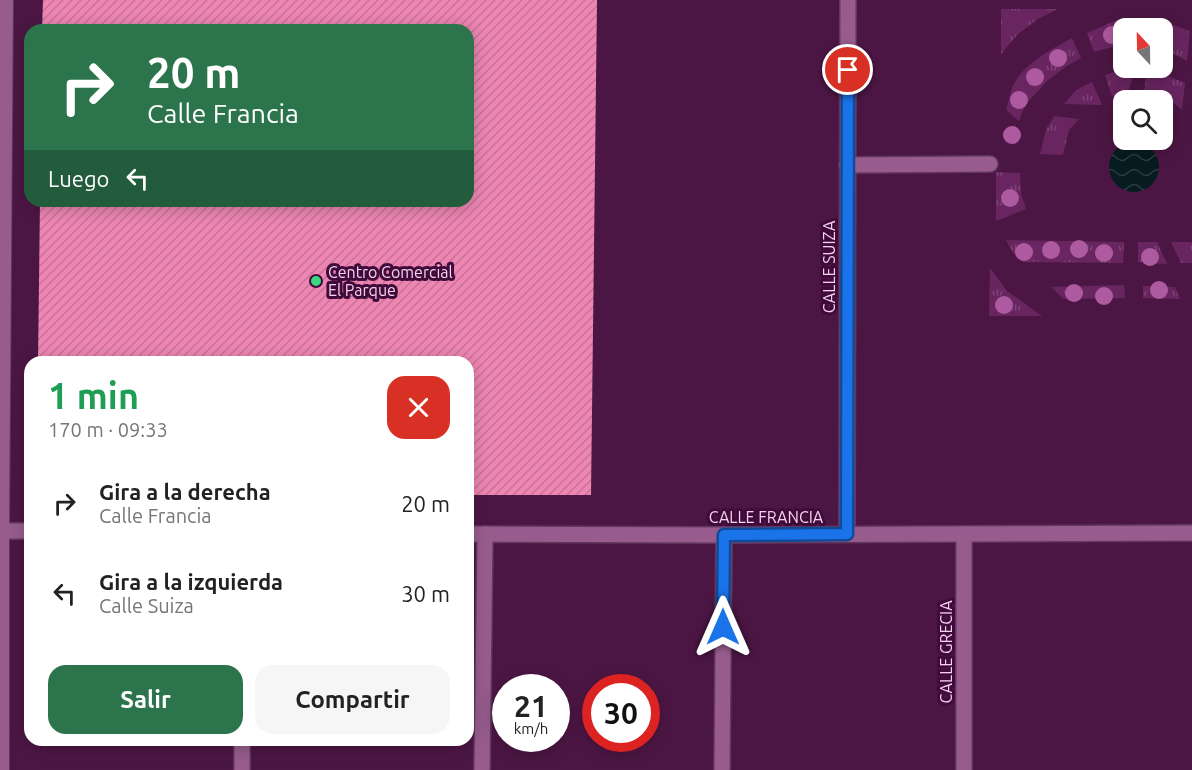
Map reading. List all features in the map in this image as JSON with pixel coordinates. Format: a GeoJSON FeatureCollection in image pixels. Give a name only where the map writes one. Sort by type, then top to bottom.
{"type":"FeatureCollection","features":[{"type":"Feature","properties":{"kind":"street","name":"CALLE SUIZA"},"geometry":{"type":"LineString","coordinates":[[847,534],[848,0]]}},
{"type":"Feature","properties":{"kind":"street"},"geometry":{"type":"LineString","coordinates":[[847,165],[990,164]]}},
{"type":"Feature","properties":{"kind":"street"},"geometry":{"type":"LineString","coordinates":[[1,531],[24,531]]}},
{"type":"Feature","properties":{"kind":"street","name":"CALLE FRANCIA"},"geometry":{"type":"LineString","coordinates":[[474,534],[1192,533]]}},
{"type":"Feature","properties":{"kind":"street"},"geometry":{"type":"LineString","coordinates":[[482,770],[485,534]]}},
{"type":"Feature","properties":{"kind":"street","name":"CALLE GRECIA"},"geometry":{"type":"LineString","coordinates":[[964,534],[964,770]]}},
{"type":"Feature","properties":{"kind":"street"},"geometry":{"type":"LineString","coordinates":[[722,770],[724,535]]}},
{"type":"Feature","properties":{"kind":"street"},"geometry":{"type":"LineString","coordinates":[[242,746],[242,770]]}},
{"type":"Feature","properties":{"kind":"lane"},"geometry":{"type":"LineString","coordinates":[[2,770],[1,531],[6,0]]}},
{"type":"Feature","properties":{"kind":"green space"},"geometry":{"type":"Polygon","coordinates":[[[1001,9],[1058,9],[1038,19],[1018,34],[1001,54],[1001,9]]]}},
{"type":"Feature","properties":{"kind":"green space"},"geometry":{"type":"Polygon","coordinates":[[[1113,22],[1113,47],[1094,52],[1087,33],[1113,22]]]}},
{"type":"Feature","properties":{"kind":"green space"},"geometry":{"type":"Polygon","coordinates":[[[1173,25],[1190,31],[1187,61],[1173,53],[1173,25]]]}},
{"type":"Feature","properties":{"kind":"green space"},"geometry":{"type":"Polygon","coordinates":[[[1072,38],[1081,58],[1048,80],[1025,105],[1019,121],[1006,110],[1015,82],[1028,66],[1072,38]]]}},
{"type":"Feature","properties":{"kind":"green space"},"geometry":{"type":"Polygon","coordinates":[[[1113,72],[1113,78],[1132,78],[1129,90],[1113,90],[1112,97],[1105,75],[1113,72]]]}},
{"type":"Feature","properties":{"kind":"green space"},"geometry":{"type":"Polygon","coordinates":[[[1146,78],[1173,78],[1185,83],[1182,110],[1173,103],[1173,90],[1144,90],[1146,78]]]}},
{"type":"Feature","properties":{"kind":"green space"},"geometry":{"type":"Polygon","coordinates":[[[1092,82],[1102,105],[1064,104],[1076,90],[1092,82]]]}},
{"type":"Feature","properties":{"kind":"green space"},"geometry":{"type":"Polygon","coordinates":[[[1054,116],[1079,119],[1069,130],[1063,155],[1040,154],[1046,130],[1054,116]]]}},
{"type":"Feature","properties":{"kind":"green space"},"geometry":{"type":"Polygon","coordinates":[[[996,172],[1020,173],[1021,194],[1026,209],[996,221],[996,172]]]}},
{"type":"Feature","properties":{"kind":"green space"},"geometry":{"type":"Polygon","coordinates":[[[1006,240],[1124,242],[1123,263],[1023,262],[1013,253],[1006,240]]]}},
{"type":"Feature","properties":{"kind":"green space"},"geometry":{"type":"Polygon","coordinates":[[[1138,242],[1157,242],[1167,264],[1138,262],[1138,242]]]}},
{"type":"Feature","properties":{"kind":"green space"},"geometry":{"type":"Polygon","coordinates":[[[1171,242],[1192,242],[1192,263],[1181,263],[1171,242]]]}},
{"type":"Feature","properties":{"kind":"green space"},"geometry":{"type":"Polygon","coordinates":[[[990,268],[1007,291],[1042,316],[989,316],[990,268]]]}},
{"type":"Feature","properties":{"kind":"green space"},"geometry":{"type":"Polygon","coordinates":[[[1124,285],[1125,298],[1064,299],[1051,287],[1124,285]]]}},
{"type":"Feature","properties":{"kind":"green space"},"geometry":{"type":"Polygon","coordinates":[[[1143,286],[1175,287],[1180,299],[1143,298],[1143,286]]]}},
{"type":"Feature","properties":{"kind":"water"},"geometry":{"type":"Polygon","coordinates":[[[1115,150],[1153,150],[1159,162],[1159,172],[1155,181],[1148,188],[1139,192],[1129,192],[1120,188],[1113,181],[1109,172],[1109,162],[1115,150]]]}},
{"type":"Feature","properties":{"kind":"building","name":"Centro Comercial El Parque"},"geometry":{"type":"Polygon","coordinates":[[[43,0],[597,0],[591,495],[474,495],[474,356],[38,356],[40,207],[474,207],[474,24],[42,24],[43,0]]]}},
{"type":"Feature","properties":{"kind":"place","name":"Centro Comercial El Parque"},"geometry":{"type":"Point","coordinates":[316,281]}},
{"type":"Feature","properties":{"kind":"route"},"geometry":{"type":"LineString","coordinates":[[723,627],[724,535],[847,534],[848,70]]}}]}
